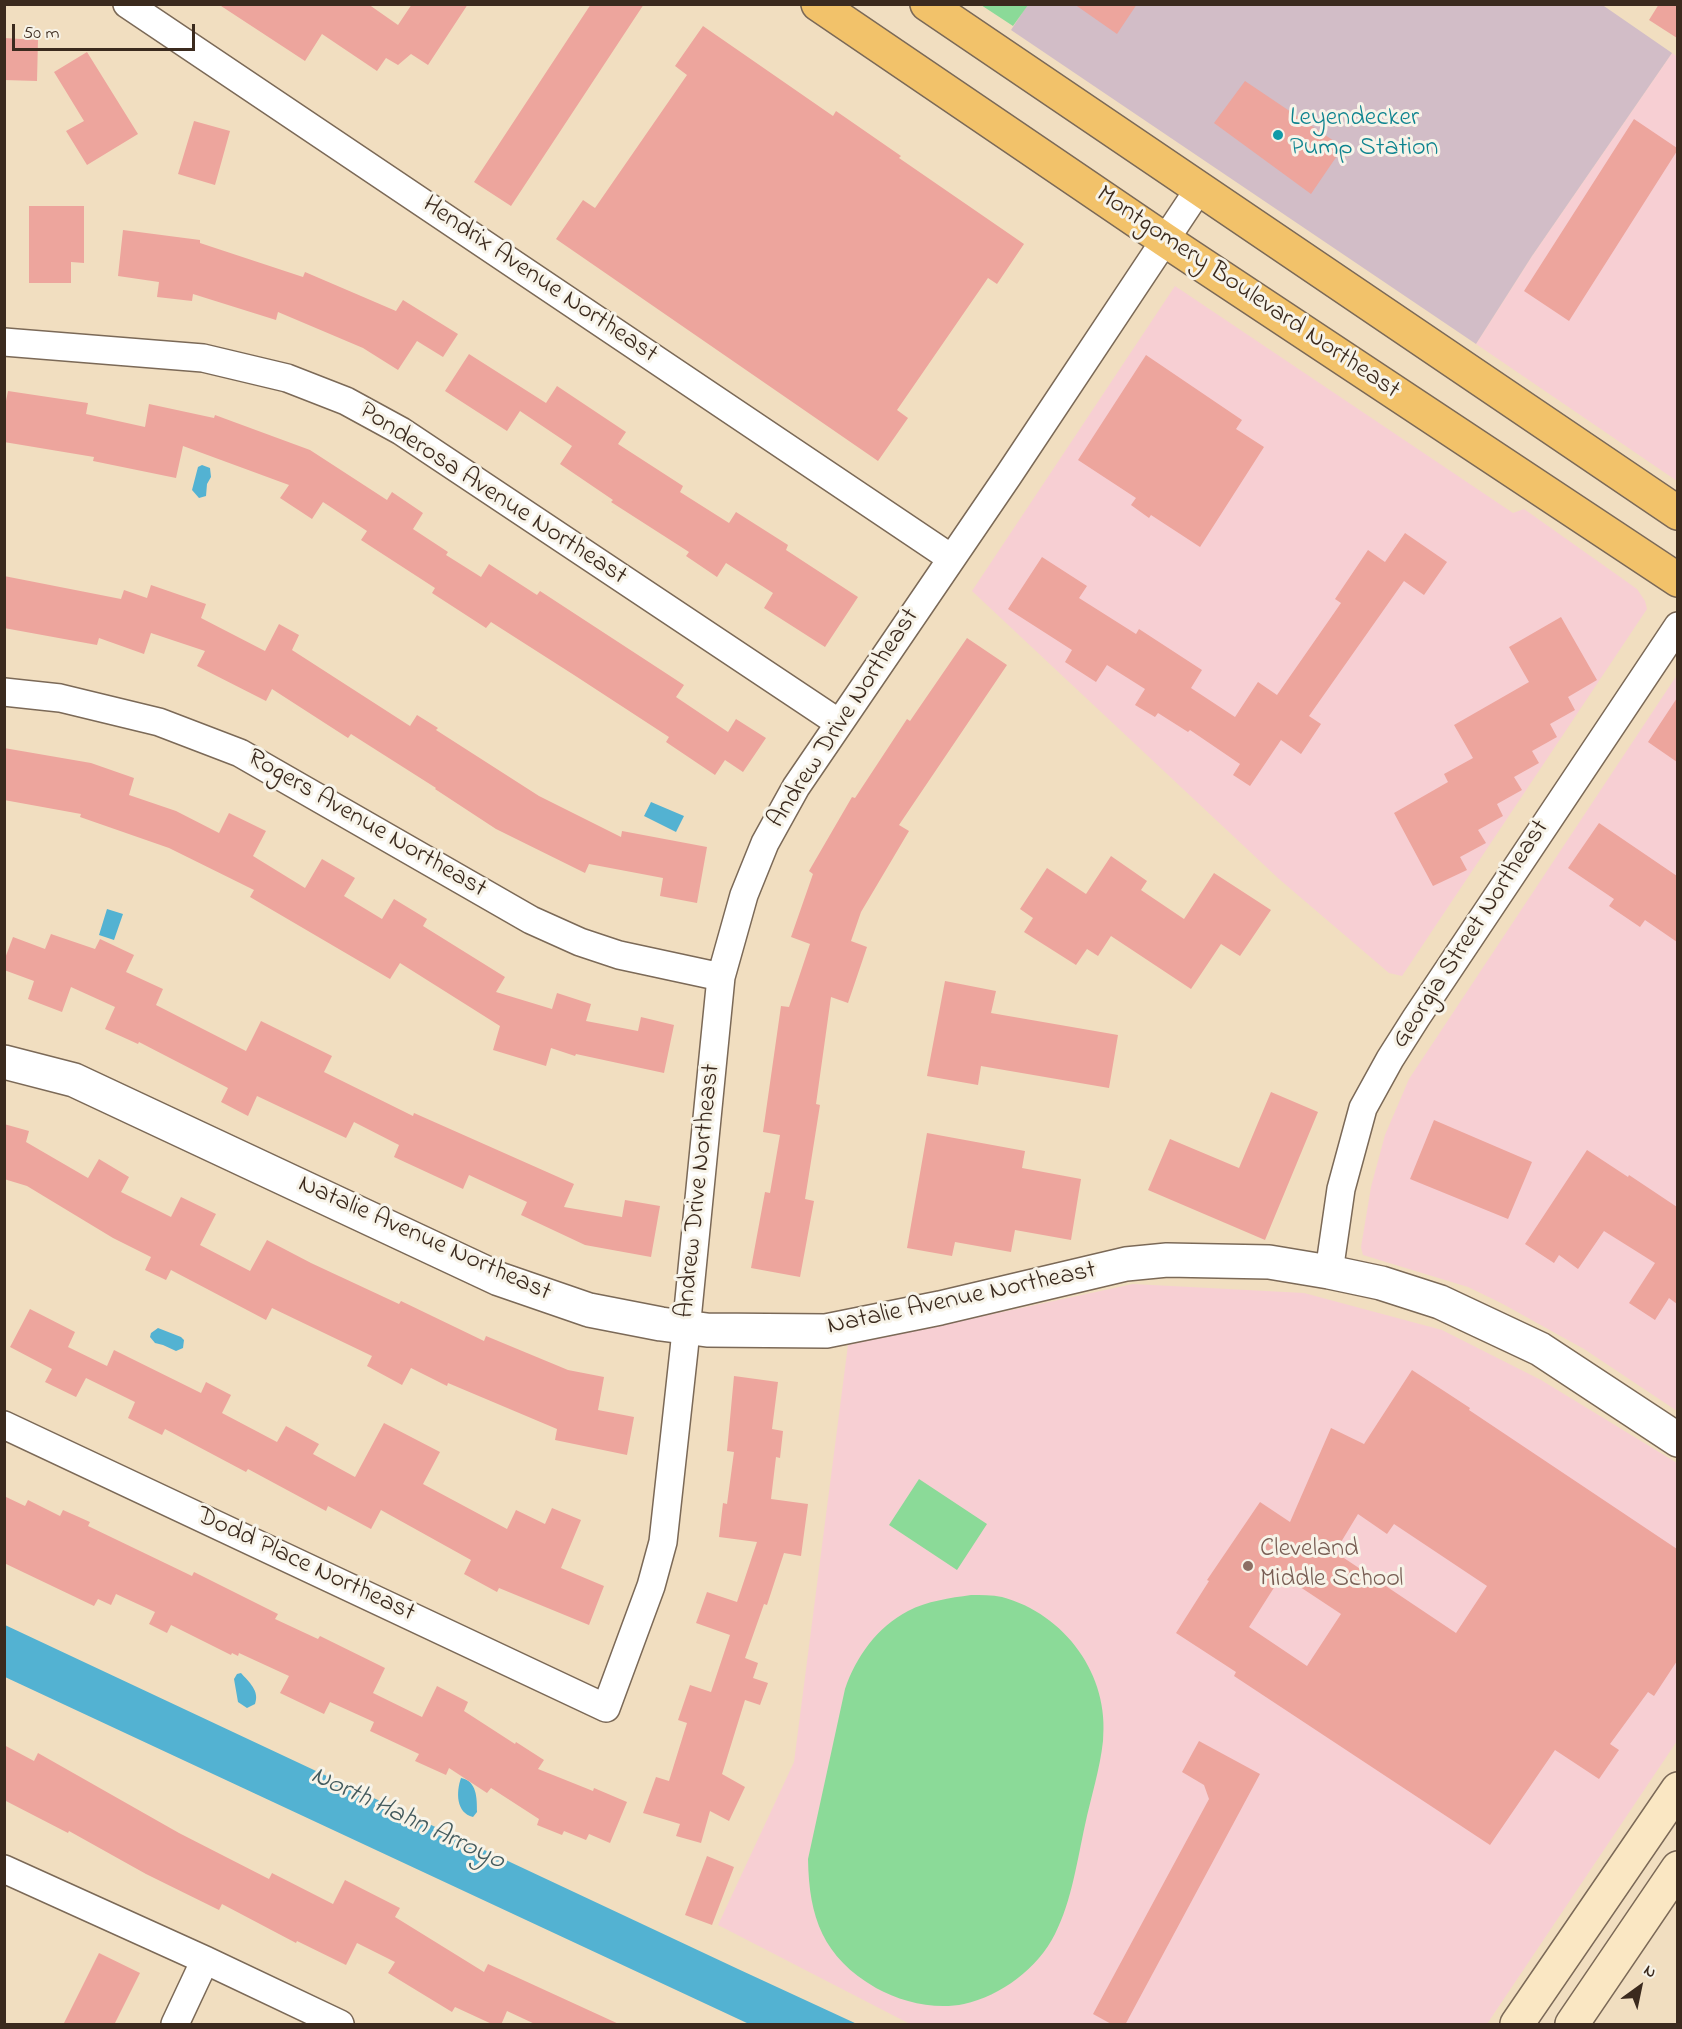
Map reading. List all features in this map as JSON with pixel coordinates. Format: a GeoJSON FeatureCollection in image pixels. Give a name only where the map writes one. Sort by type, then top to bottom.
{"type":"FeatureCollection","features":[{"type":"Feature","properties":{"kind":"main road","name":"Montgomery Boulevard Northeast"},"geometry":{"type":"LineString","coordinates":[[818,4],[1165,240],[1677,580]]}},
{"type":"Feature","properties":{"kind":"main road"},"geometry":{"type":"LineString","coordinates":[[927,4],[1677,513]]}},
{"type":"Feature","properties":{"kind":"main road"},"geometry":{"type":"LineString","coordinates":[[1517,2025],[1677,1789]]}},
{"type":"Feature","properties":{"kind":"main road"},"geometry":{"type":"LineString","coordinates":[[1572,2025],[1677,1868]]}},
{"type":"Feature","properties":{"kind":"street","name":"Hendrix Avenue Northeast"},"geometry":{"type":"LineString","coordinates":[[127,4],[951,558]]}},
{"type":"Feature","properties":{"kind":"street","name":"Andrew Drive Northeast"},"geometry":{"type":"LineString","coordinates":[[606,1708],[651,1586],[663,1542],[721,977],[744,895],[765,843],[796,787],[1199,189]]}},
{"type":"Feature","properties":{"kind":"street","name":"Ponderosa Avenue Northeast"},"geometry":{"type":"LineString","coordinates":[[4,342],[203,358],[287,378],[346,401],[401,431],[838,723]]}},
{"type":"Feature","properties":{"kind":"street","name":"Georgia Street Northeast"},"geometry":{"type":"LineString","coordinates":[[1329,1272],[1341,1189],[1363,1108],[1416,1018],[1677,626]]}},
{"type":"Feature","properties":{"kind":"street","name":"Rogers Avenue Northeast"},"geometry":{"type":"LineString","coordinates":[[4,692],[60,698],[159,722],[240,753],[531,920],[580,942],[619,955],[721,977]]}},
{"type":"Feature","properties":{"kind":"street","name":"Natalie Avenue Northeast"},"geometry":{"type":"LineString","coordinates":[[4,1062],[74,1080],[500,1280],[589,1310],[707,1330],[826,1331],[940,1308],[1126,1263],[1167,1260],[1269,1262],[1381,1283],[1440,1302],[1540,1349],[1677,1440]]}},
{"type":"Feature","properties":{"kind":"street","name":"Dodd Place Northeast"},"geometry":{"type":"LineString","coordinates":[[4,1425],[606,1708]]}},
{"type":"Feature","properties":{"kind":"street"},"geometry":{"type":"LineString","coordinates":[[4,1869],[205,1960],[340,2025]]}},
{"type":"Feature","properties":{"kind":"street"},"geometry":{"type":"LineString","coordinates":[[175,2025],[205,1960]]}},
{"type":"Feature","properties":{"kind":"shaded area"},"geometry":{"type":"Polygon","coordinates":[[[1028,4],[1601,4],[1672,53],[1532,256],[1476,344],[1011,30],[1028,4]]]}},
{"type":"Feature","properties":{"kind":"shaded area"},"geometry":{"type":"Polygon","coordinates":[[[1672,53],[1678,57],[1677,481],[1476,344],[1532,256],[1672,53]]]}},
{"type":"Feature","properties":{"kind":"shaded area"},"geometry":{"type":"Polygon","coordinates":[[[1175,286],[1513,513],[1524,509],[1637,589],[1645,601],[1647,609],[1402,976],[1389,973],[1279,879],[972,591],[1175,286]]]}},
{"type":"Feature","properties":{"kind":"shaded area"},"geometry":{"type":"Polygon","coordinates":[[[1677,675],[1677,1411],[1584,1349],[1501,1303],[1468,1287],[1363,1255],[1361,1247],[1371,1187],[1385,1135],[1409,1079],[1677,675]]]}},
{"type":"Feature","properties":{"kind":"shaded area","name":"Cleveland Middle School"},"geometry":{"type":"Polygon","coordinates":[[[1133,1284],[1304,1293],[1442,1330],[1541,1380],[1677,1463],[1677,1741],[1487,2024],[910,2024],[718,1925],[794,1762],[848,1345],[1133,1284]]]}},
{"type":"Feature","properties":{"kind":"green space"},"geometry":{"type":"Polygon","coordinates":[[[981,5],[1028,5],[1013,26],[981,5]]]}},
{"type":"Feature","properties":{"kind":"green space"},"geometry":{"type":"Polygon","coordinates":[[[919,1479],[987,1524],[957,1570],[889,1525],[919,1479]]]}},
{"type":"Feature","properties":{"kind":"green space"},"geometry":{"type":"Polygon","coordinates":[[[971,1595],[1002,1597],[1025,1605],[1045,1617],[1063,1633],[1079,1651],[1091,1671],[1099,1693],[1103,1717],[1103,1741],[1070,1894],[1061,1921],[1048,1946],[1017,1979],[978,2000],[953,2006],[918,2004],[876,1988],[843,1963],[831,1949],[816,1918],[809,1880],[808,1859],[845,1689],[862,1654],[877,1634],[908,1611],[931,1602],[971,1595]]]}},
{"type":"Feature","properties":{"kind":"water"},"geometry":{"type":"Polygon","coordinates":[[[202,465],[210,468],[211,477],[207,484],[206,496],[199,498],[192,490],[198,467],[202,465]]]}},
{"type":"Feature","properties":{"kind":"water"},"geometry":{"type":"Polygon","coordinates":[[[651,802],[684,816],[676,832],[644,816],[651,802]]]}},
{"type":"Feature","properties":{"kind":"water"},"geometry":{"type":"Polygon","coordinates":[[[107,909],[123,914],[114,940],[99,935],[107,909]]]}},
{"type":"Feature","properties":{"kind":"water"},"geometry":{"type":"Polygon","coordinates":[[[158,1328],[181,1337],[184,1340],[183,1348],[176,1351],[155,1343],[150,1337],[151,1333],[158,1328]]]}},
{"type":"Feature","properties":{"kind":"water","name":"North Hahn Arroyo"},"geometry":{"type":"Polygon","coordinates":[[[5,1625],[857,2024],[749,2024],[5,1677],[5,1625]]]}},
{"type":"Feature","properties":{"kind":"water"},"geometry":{"type":"Polygon","coordinates":[[[241,1673],[253,1687],[256,1695],[255,1704],[247,1708],[238,1702],[234,1679],[237,1674],[241,1673]]]}},
{"type":"Feature","properties":{"kind":"water"},"geometry":{"type":"Polygon","coordinates":[[[461,1778],[470,1783],[475,1791],[477,1812],[473,1817],[467,1815],[460,1807],[458,1789],[461,1778]]]}},
{"type":"Feature","properties":{"kind":"building"},"geometry":{"type":"Polygon","coordinates":[[[218,4],[368,4],[398,25],[412,4],[468,4],[428,65],[411,54],[398,65],[386,58],[377,71],[322,34],[305,61],[218,4]]]}},
{"type":"Feature","properties":{"kind":"building"},"geometry":{"type":"Polygon","coordinates":[[[591,4],[644,4],[511,206],[474,182],[591,4]]]}},
{"type":"Feature","properties":{"kind":"building"},"geometry":{"type":"Polygon","coordinates":[[[1074,4],[1137,4],[1117,34],[1074,4]]]}},
{"type":"Feature","properties":{"kind":"building"},"geometry":{"type":"Polygon","coordinates":[[[1659,4],[1677,4],[1677,38],[1649,20],[1659,4]]]}},
{"type":"Feature","properties":{"kind":"building"},"geometry":{"type":"Polygon","coordinates":[[[703,26],[833,116],[836,111],[901,156],[899,158],[1024,244],[997,284],[988,278],[897,410],[908,418],[878,461],[556,239],[583,200],[595,208],[687,75],[675,66],[703,26]]]}},
{"type":"Feature","properties":{"kind":"building"},"geometry":{"type":"Polygon","coordinates":[[[4,38],[38,40],[37,81],[4,80],[4,38]]]}},
{"type":"Feature","properties":{"kind":"building"},"geometry":{"type":"Polygon","coordinates":[[[87,52],[138,134],[87,165],[66,131],[84,121],[54,72],[87,52]]]}},
{"type":"Feature","properties":{"kind":"building","name":"Leyendecker Pump Station"},"geometry":{"type":"Polygon","coordinates":[[[1245,81],[1343,147],[1311,194],[1214,123],[1245,81]]]}},
{"type":"Feature","properties":{"kind":"building"},"geometry":{"type":"Polygon","coordinates":[[[1634,119],[1677,148],[1677,151],[1569,321],[1524,291],[1634,119]]]}},
{"type":"Feature","properties":{"kind":"building"},"geometry":{"type":"Polygon","coordinates":[[[194,121],[230,131],[215,185],[178,174],[194,121]]]}},
{"type":"Feature","properties":{"kind":"building"},"geometry":{"type":"Polygon","coordinates":[[[29,206],[84,206],[84,263],[71,262],[71,283],[29,283],[29,206]]]}},
{"type":"Feature","properties":{"kind":"building"},"geometry":{"type":"Polygon","coordinates":[[[123,230],[200,240],[200,243],[303,277],[305,272],[396,311],[403,300],[458,334],[443,357],[417,341],[398,370],[363,348],[278,312],[276,320],[193,294],[192,301],[157,297],[159,282],[118,276],[123,230]]]}},
{"type":"Feature","properties":{"kind":"building"},"geometry":{"type":"Polygon","coordinates":[[[469,354],[546,403],[557,386],[626,432],[618,444],[683,486],[680,492],[729,523],[736,512],[788,545],[786,550],[858,597],[825,647],[764,608],[773,593],[726,563],[717,577],[686,556],[689,552],[611,502],[613,500],[560,464],[572,446],[520,411],[507,431],[445,391],[469,354]]]}},
{"type":"Feature","properties":{"kind":"building"},"geometry":{"type":"Polygon","coordinates":[[[1146,355],[1242,420],[1236,429],[1264,447],[1200,547],[1151,515],[1149,518],[1131,505],[1136,498],[1078,460],[1146,355]]]}},
{"type":"Feature","properties":{"kind":"building"},"geometry":{"type":"Polygon","coordinates":[[[8,391],[88,403],[86,414],[145,427],[149,404],[214,418],[215,415],[310,450],[387,500],[392,492],[423,513],[413,529],[448,552],[446,555],[481,577],[489,564],[537,595],[540,591],[684,685],[676,697],[728,732],[736,719],[766,738],[743,772],[725,760],[715,775],[666,742],[669,737],[574,675],[491,622],[486,628],[432,593],[435,588],[361,540],[367,531],[323,502],[312,519],[280,498],[289,485],[183,446],[176,478],[93,461],[94,457],[4,442],[4,411],[8,391]]]}},
{"type":"Feature","properties":{"kind":"building"},"geometry":{"type":"Polygon","coordinates":[[[1405,533],[1447,562],[1424,595],[1404,581],[1309,716],[1321,724],[1301,754],[1281,740],[1250,786],[1233,775],[1240,764],[1190,730],[1188,732],[1158,713],[1155,717],[1135,705],[1145,689],[1107,665],[1096,682],[1065,662],[1072,650],[1008,609],[1042,557],[1087,586],[1079,598],[1136,634],[1139,629],[1202,670],[1191,688],[1235,717],[1258,682],[1277,695],[1341,603],[1335,599],[1368,550],[1385,562],[1405,533]]]}},
{"type":"Feature","properties":{"kind":"building"},"geometry":{"type":"Polygon","coordinates":[[[4,576],[121,599],[124,590],[147,598],[151,585],[206,604],[201,618],[265,651],[279,624],[299,635],[292,650],[410,726],[417,715],[438,728],[436,730],[539,796],[621,837],[622,831],[707,847],[697,903],[660,896],[663,878],[589,864],[585,873],[496,829],[351,734],[348,738],[272,689],[266,701],[197,666],[205,651],[151,633],[144,654],[99,638],[97,645],[4,628],[4,576]]]}},
{"type":"Feature","properties":{"kind":"building"},"geometry":{"type":"Polygon","coordinates":[[[1561,617],[1597,680],[1568,697],[1575,710],[1550,724],[1557,737],[1532,751],[1539,763],[1514,777],[1522,790],[1497,804],[1503,816],[1478,830],[1486,843],[1460,857],[1467,870],[1433,886],[1394,813],[1448,782],[1444,774],[1473,758],[1454,725],[1529,682],[1509,647],[1561,617]]]}},
{"type":"Feature","properties":{"kind":"building"},"geometry":{"type":"Polygon","coordinates":[[[967,638],[1007,665],[899,825],[909,831],[861,912],[851,941],[867,947],[848,1003],[831,997],[816,1104],[820,1105],[805,1199],[814,1201],[800,1277],[751,1268],[765,1192],[770,1193],[780,1135],[763,1132],[781,1006],[789,1007],[810,944],[791,937],[813,874],[809,871],[852,797],[855,798],[907,719],[910,721],[967,638]]]}},
{"type":"Feature","properties":{"kind":"building"},"geometry":{"type":"Polygon","coordinates":[[[1677,698],[1677,762],[1648,742],[1677,698]]]}},
{"type":"Feature","properties":{"kind":"building"},"geometry":{"type":"Polygon","coordinates":[[[4,748],[91,763],[134,778],[129,795],[176,811],[219,833],[229,813],[266,831],[253,856],[305,888],[322,859],[355,878],[344,896],[382,919],[394,899],[427,919],[423,926],[505,977],[496,992],[552,1009],[557,993],[591,1004],[586,1021],[638,1031],[641,1017],[674,1025],[664,1073],[576,1054],[575,1056],[551,1048],[546,1066],[493,1050],[500,1026],[400,963],[390,979],[250,897],[254,890],[169,848],[80,817],[81,814],[4,800],[4,748]]]}},
{"type":"Feature","properties":{"kind":"building"},"geometry":{"type":"Polygon","coordinates":[[[1599,823],[1677,876],[1677,942],[1645,920],[1640,927],[1609,906],[1614,899],[1568,868],[1599,823]]]}},
{"type":"Feature","properties":{"kind":"building"},"geometry":{"type":"Polygon","coordinates":[[[1111,856],[1147,881],[1141,890],[1184,919],[1214,873],[1271,910],[1240,956],[1221,944],[1191,989],[1111,936],[1098,956],[1087,949],[1076,965],[1024,932],[1033,918],[1020,909],[1047,868],[1086,894],[1111,856]]]}},
{"type":"Feature","properties":{"kind":"building"},"geometry":{"type":"Polygon","coordinates":[[[51,934],[95,949],[100,939],[134,955],[126,972],[163,989],[156,1005],[246,1051],[261,1021],[332,1056],[324,1072],[413,1116],[414,1113],[574,1184],[564,1207],[622,1217],[625,1200],[660,1206],[651,1257],[585,1245],[521,1215],[527,1202],[469,1175],[463,1189],[394,1157],[399,1145],[354,1122],[346,1138],[257,1096],[248,1116],[221,1102],[228,1088],[139,1042],[138,1044],[105,1029],[115,1007],[71,987],[62,1012],[28,999],[34,981],[4,970],[4,961],[13,937],[45,949],[51,934]]]}},
{"type":"Feature","properties":{"kind":"building"},"geometry":{"type":"Polygon","coordinates":[[[945,981],[996,991],[991,1013],[1118,1035],[1109,1088],[981,1066],[978,1085],[927,1076],[945,981]]]}},
{"type":"Feature","properties":{"kind":"building"},"geometry":{"type":"Polygon","coordinates":[[[1271,1092],[1318,1112],[1265,1240],[1148,1190],[1170,1139],[1239,1168],[1271,1092]]]}},
{"type":"Feature","properties":{"kind":"building"},"geometry":{"type":"Polygon","coordinates":[[[1434,1120],[1532,1162],[1508,1219],[1410,1179],[1434,1120]]]}},
{"type":"Feature","properties":{"kind":"building"},"geometry":{"type":"Polygon","coordinates":[[[4,1124],[29,1131],[26,1142],[88,1178],[99,1159],[129,1177],[121,1192],[171,1217],[181,1197],[216,1214],[200,1245],[250,1271],[267,1240],[399,1304],[401,1301],[484,1341],[486,1336],[568,1370],[604,1377],[598,1410],[634,1417],[627,1455],[555,1440],[557,1429],[448,1383],[447,1386],[411,1368],[402,1385],[367,1366],[372,1356],[272,1308],[266,1320],[171,1270],[166,1280],[145,1270],[151,1257],[113,1238],[27,1186],[4,1179],[4,1124]]]}},
{"type":"Feature","properties":{"kind":"building"},"geometry":{"type":"Polygon","coordinates":[[[927,1133],[1025,1151],[1022,1168],[1081,1179],[1071,1240],[1015,1230],[1011,1252],[955,1242],[952,1256],[907,1248],[927,1133]]]}},
{"type":"Feature","properties":{"kind":"building"},"geometry":{"type":"Polygon","coordinates":[[[1587,1150],[1677,1207],[1677,1304],[1669,1298],[1655,1320],[1629,1303],[1655,1263],[1604,1231],[1578,1269],[1559,1255],[1554,1263],[1525,1244],[1587,1150]]]}},
{"type":"Feature","properties":{"kind":"building"},"geometry":{"type":"Polygon","coordinates":[[[30,1309],[75,1332],[68,1347],[107,1366],[114,1350],[201,1393],[206,1382],[231,1395],[222,1413],[277,1442],[286,1426],[319,1444],[313,1454],[355,1477],[384,1423],[440,1452],[423,1484],[507,1529],[516,1510],[545,1524],[552,1508],[581,1520],[561,1568],[604,1586],[589,1625],[499,1588],[497,1592],[464,1574],[471,1560],[381,1510],[371,1529],[328,1506],[326,1511],[248,1469],[246,1472],[165,1429],[162,1435],[128,1418],[135,1402],[86,1378],[76,1397],[45,1382],[52,1369],[10,1347],[30,1309]]]}},
{"type":"Feature","properties":{"kind":"building","name":"Cleveland Middle School"},"geometry":{"type":"Polygon","coordinates":[[[1412,1370],[1677,1549],[1677,1661],[1654,1696],[1648,1692],[1610,1744],[1619,1750],[1599,1779],[1555,1750],[1490,1845],[1234,1676],[1236,1672],[1176,1633],[1209,1581],[1207,1580],[1260,1502],[1290,1522],[1331,1428],[1364,1444],[1412,1370]],[[1358,1514],[1335,1552],[1456,1633],[1487,1586],[1394,1524],[1387,1534],[1358,1514]],[[1282,1575],[1249,1627],[1307,1666],[1341,1614],[1282,1575]]]}},
{"type":"Feature","properties":{"kind":"building"},"geometry":{"type":"Polygon","coordinates":[[[734,1376],[778,1382],[772,1429],[783,1431],[780,1458],[776,1457],[771,1499],[808,1504],[801,1556],[784,1553],[767,1605],[764,1604],[745,1658],[758,1663],[753,1678],[768,1683],[760,1705],[745,1700],[722,1774],[745,1787],[729,1821],[710,1811],[701,1843],[676,1836],[680,1824],[643,1813],[656,1777],[669,1781],[687,1723],[678,1720],[690,1685],[711,1692],[730,1635],[696,1623],[707,1592],[737,1602],[757,1542],[719,1537],[723,1503],[727,1504],[734,1452],[727,1451],[734,1376]]]}},
{"type":"Feature","properties":{"kind":"building"},"geometry":{"type":"Polygon","coordinates":[[[4,1496],[25,1506],[28,1500],[60,1516],[63,1510],[90,1522],[88,1526],[192,1576],[194,1572],[278,1614],[275,1619],[318,1639],[320,1636],[385,1668],[373,1693],[422,1717],[437,1686],[468,1702],[464,1711],[544,1760],[538,1769],[627,1802],[610,1843],[589,1834],[586,1840],[564,1831],[562,1835],[537,1825],[539,1819],[491,1788],[487,1793],[449,1768],[446,1775],[415,1761],[419,1754],[370,1731],[374,1722],[330,1702],[324,1714],[280,1693],[289,1676],[239,1653],[238,1656],[232,1653],[231,1655],[171,1625],[167,1633],[149,1624],[155,1612],[116,1594],[111,1605],[98,1599],[94,1606],[4,1563],[4,1496]]]}},
{"type":"Feature","properties":{"kind":"building"},"geometry":{"type":"Polygon","coordinates":[[[1199,1741],[1260,1774],[1125,2025],[1113,2025],[1093,2014],[1209,1799],[1204,1785],[1182,1772],[1199,1741]]]}},
{"type":"Feature","properties":{"kind":"building"},"geometry":{"type":"Polygon","coordinates":[[[4,1745],[34,1761],[38,1753],[179,1833],[269,1879],[272,1873],[333,1904],[345,1880],[400,1908],[395,1917],[484,1972],[488,1964],[621,2025],[537,2025],[507,2011],[501,2025],[494,2025],[455,2007],[452,2012],[388,1973],[395,1962],[357,1943],[346,1965],[297,1941],[296,1943],[222,1904],[219,1910],[146,1874],[69,1831],[68,1833],[4,1800],[4,1745]]]}},
{"type":"Feature","properties":{"kind":"building"},"geometry":{"type":"Polygon","coordinates":[[[707,1856],[734,1867],[712,1925],[685,1915],[707,1856]]]}},
{"type":"Feature","properties":{"kind":"building"},"geometry":{"type":"Polygon","coordinates":[[[99,1953],[140,1973],[114,2025],[63,2025],[99,1953]]]}},
{"type":"Feature","properties":{"kind":"place","name":"Leyendecker Pump Station"},"geometry":{"type":"Point","coordinates":[1278,135]}},
{"type":"Feature","properties":{"kind":"place","name":"Cleveland Middle School"},"geometry":{"type":"Point","coordinates":[1248,1566]}}]}
